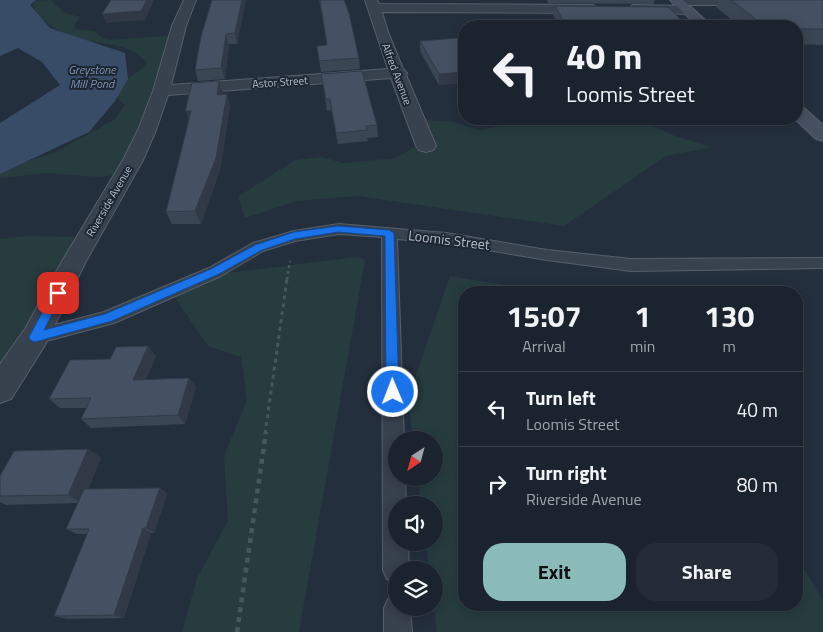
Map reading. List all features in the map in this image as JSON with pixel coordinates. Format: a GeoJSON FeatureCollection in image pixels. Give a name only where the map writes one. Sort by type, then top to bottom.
{"type":"FeatureCollection","features":[{"type":"Feature","properties":{"kind":"street","name":"Riverside Avenue"},"geometry":{"type":"LineString","coordinates":[[0,389],[35,337],[73,263],[133,160],[147,130],[161,91],[179,26],[190,0]]}},
{"type":"Feature","properties":{"kind":"street"},"geometry":{"type":"LineString","coordinates":[[621,9],[680,4],[823,2]]}},
{"type":"Feature","properties":{"kind":"street"},"geometry":{"type":"LineString","coordinates":[[373,4],[602,9]]}},
{"type":"Feature","properties":{"kind":"street","name":"Alfred Avenue"},"geometry":{"type":"LineString","coordinates":[[373,4],[381,32],[399,73],[409,106],[426,146]]}},
{"type":"Feature","properties":{"kind":"street"},"geometry":{"type":"LineString","coordinates":[[680,4],[698,20]]}},
{"type":"Feature","properties":{"kind":"street","name":"Astor Street"},"geometry":{"type":"LineString","coordinates":[[161,91],[399,73]]}},
{"type":"Feature","properties":{"kind":"street"},"geometry":{"type":"LineString","coordinates":[[803,116],[823,135]]}},
{"type":"Feature","properties":{"kind":"lane","name":"Loomis Street"},"geometry":{"type":"LineString","coordinates":[[35,337],[108,318],[215,272],[258,247],[294,236],[338,229],[446,238],[547,255],[631,265],[823,263]]}},
{"type":"Feature","properties":{"kind":"lane"},"geometry":{"type":"LineString","coordinates":[[389,233],[396,561]]}},
{"type":"Feature","properties":{"kind":"lane"},"geometry":{"type":"LineString","coordinates":[[397,616],[398,632]]}},
{"type":"Feature","properties":{"kind":"path"},"geometry":{"type":"LineString","coordinates":[[237,632],[294,236]]}},
{"type":"Feature","properties":{"kind":"green space"},"geometry":{"type":"Polygon","coordinates":[[[52,0],[61,9],[61,12],[80,17],[74,29],[95,31],[102,38],[109,40],[178,35],[131,173],[98,177],[48,173],[0,178],[0,165],[28,161],[54,153],[114,120],[125,105],[110,90],[139,71],[147,63],[133,51],[116,45],[79,39],[49,24],[39,16],[32,1],[52,0]]]}},
{"type":"Feature","properties":{"kind":"green space"},"geometry":{"type":"Polygon","coordinates":[[[419,119],[453,122],[479,130],[502,125],[650,125],[678,137],[713,147],[666,156],[564,226],[358,196],[296,201],[245,218],[238,197],[295,160],[322,157],[343,163],[396,158],[427,140],[419,119]]]}},
{"type":"Feature","properties":{"kind":"green space"},"geometry":{"type":"Polygon","coordinates":[[[26,236],[95,237],[22,366],[0,364],[0,239],[26,236]]]}},
{"type":"Feature","properties":{"kind":"green space"},"geometry":{"type":"Polygon","coordinates":[[[357,257],[365,260],[299,632],[182,632],[197,578],[228,521],[224,456],[247,400],[241,357],[208,346],[171,292],[220,274],[357,257]]]}},
{"type":"Feature","properties":{"kind":"green space"},"geometry":{"type":"Polygon","coordinates":[[[450,276],[511,286],[458,286],[458,611],[803,611],[803,567],[823,600],[823,632],[437,632],[435,616],[443,616],[443,561],[428,561],[427,551],[443,551],[443,496],[420,496],[419,486],[443,486],[443,431],[412,431],[408,398],[450,276]]]}},
{"type":"Feature","properties":{"kind":"water","name":"Greystone Mill Pond"},"geometry":{"type":"Polygon","coordinates":[[[0,0],[36,0],[30,5],[50,28],[125,53],[128,79],[115,101],[89,132],[0,174],[0,123],[60,85],[42,62],[18,48],[0,56],[0,0]]]}},
{"type":"Feature","properties":{"kind":"building"},"geometry":{"type":"Polygon","coordinates":[[[111,0],[147,0],[141,11],[102,14],[111,0]]]}},
{"type":"Feature","properties":{"kind":"building"},"geometry":{"type":"Polygon","coordinates":[[[212,0],[242,0],[235,33],[226,34],[221,68],[195,70],[201,36],[212,0]]]}},
{"type":"Feature","properties":{"kind":"building"},"geometry":{"type":"Polygon","coordinates":[[[320,0],[344,0],[349,13],[359,58],[319,61],[317,46],[327,45],[320,0]]]}},
{"type":"Feature","properties":{"kind":"building"},"geometry":{"type":"Polygon","coordinates":[[[731,0],[823,0],[823,29],[803,29],[803,20],[757,20],[731,0]]]}},
{"type":"Feature","properties":{"kind":"building"},"geometry":{"type":"Polygon","coordinates":[[[555,6],[668,7],[681,20],[563,20],[555,6]]]}},
{"type":"Feature","properties":{"kind":"building"},"geometry":{"type":"Polygon","coordinates":[[[458,38],[458,72],[439,74],[420,41],[458,38]]]}},
{"type":"Feature","properties":{"kind":"building"},"geometry":{"type":"Polygon","coordinates":[[[362,71],[377,125],[366,126],[367,130],[336,133],[330,99],[326,99],[321,74],[362,71]]]}},
{"type":"Feature","properties":{"kind":"building"},"geometry":{"type":"Polygon","coordinates":[[[219,81],[217,95],[227,94],[216,158],[195,211],[166,212],[191,111],[185,111],[192,83],[219,81]]]}},
{"type":"Feature","properties":{"kind":"building"},"geometry":{"type":"Polygon","coordinates":[[[148,346],[133,380],[189,378],[178,415],[81,419],[91,398],[49,399],[70,360],[110,359],[116,347],[148,346]]]}},
{"type":"Feature","properties":{"kind":"building"},"geometry":{"type":"Polygon","coordinates":[[[88,449],[68,495],[0,496],[0,476],[14,451],[88,449]]]}},
{"type":"Feature","properties":{"kind":"building"},"geometry":{"type":"Polygon","coordinates":[[[160,488],[146,528],[143,528],[114,615],[54,616],[89,529],[66,529],[84,489],[160,488]]]}},
{"type":"Feature","properties":{"kind":"route"},"geometry":{"type":"LineString","coordinates":[[58,293],[35,337],[108,318],[215,272],[258,247],[294,236],[338,229],[389,233],[393,392]]}}]}
